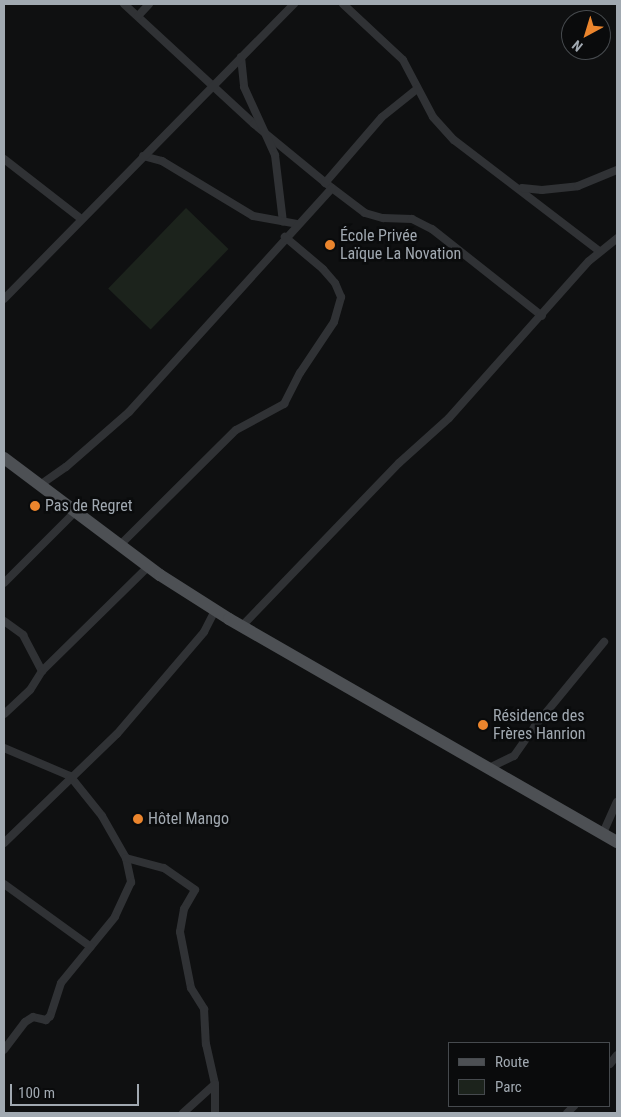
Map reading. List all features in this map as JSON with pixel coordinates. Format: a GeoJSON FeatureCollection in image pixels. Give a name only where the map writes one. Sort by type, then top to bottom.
{"type":"FeatureCollection","features":[{"type":"Feature","properties":{"kind":"main road"},"geometry":{"type":"LineString","coordinates":[[4,458],[148,566],[215,610],[617,842]]}},
{"type":"Feature","properties":{"kind":"street"},"geometry":{"type":"LineString","coordinates":[[124,4],[213,84],[266,135],[365,213],[383,218],[412,219],[432,228],[542,316]]}},
{"type":"Feature","properties":{"kind":"street"},"geometry":{"type":"LineString","coordinates":[[138,16],[150,4]]}},
{"type":"Feature","properties":{"kind":"street"},"geometry":{"type":"LineString","coordinates":[[4,298],[80,218],[294,4]]}},
{"type":"Feature","properties":{"kind":"street"},"geometry":{"type":"LineString","coordinates":[[342,4],[403,60],[436,122],[465,150],[520,188],[598,251]]}},
{"type":"Feature","properties":{"kind":"street"},"geometry":{"type":"LineString","coordinates":[[241,57],[244,86],[277,163],[283,222]]}},
{"type":"Feature","properties":{"kind":"street"},"geometry":{"type":"LineString","coordinates":[[40,485],[66,467],[129,412],[286,238],[382,117],[417,89]]}},
{"type":"Feature","properties":{"kind":"street"},"geometry":{"type":"LineString","coordinates":[[143,156],[162,161],[252,216],[298,224]]}},
{"type":"Feature","properties":{"kind":"street"},"geometry":{"type":"LineString","coordinates":[[4,159],[80,218]]}},
{"type":"Feature","properties":{"kind":"street"},"geometry":{"type":"LineString","coordinates":[[520,188],[548,190],[578,186],[617,170]]}},
{"type":"Feature","properties":{"kind":"street"},"geometry":{"type":"LineString","coordinates":[[120,545],[236,430],[284,404],[300,374],[334,322],[341,297],[335,283],[323,269],[286,238]]}},
{"type":"Feature","properties":{"kind":"street"},"geometry":{"type":"LineString","coordinates":[[242,626],[399,463],[450,418],[598,251],[617,238]]}},
{"type":"Feature","properties":{"kind":"street"},"geometry":{"type":"LineString","coordinates":[[4,583],[75,512]]}},
{"type":"Feature","properties":{"kind":"street"},"geometry":{"type":"LineString","coordinates":[[4,714],[30,690],[42,670],[148,566]]}},
{"type":"Feature","properties":{"kind":"street"},"geometry":{"type":"LineString","coordinates":[[4,843],[70,776],[117,734],[173,671],[204,632],[215,610]]}},
{"type":"Feature","properties":{"kind":"street"},"geometry":{"type":"LineString","coordinates":[[4,621],[22,635],[42,670]]}},
{"type":"Feature","properties":{"kind":"street"},"geometry":{"type":"LineString","coordinates":[[489,768],[514,756],[534,726],[604,642]]}},
{"type":"Feature","properties":{"kind":"street"},"geometry":{"type":"LineString","coordinates":[[4,748],[70,776],[102,816],[126,858],[130,890],[115,917],[58,988],[50,1016],[46,1020],[33,1017],[25,1022],[4,1050]]}},
{"type":"Feature","properties":{"kind":"street"},"geometry":{"type":"LineString","coordinates":[[603,834],[617,802]]}},
{"type":"Feature","properties":{"kind":"street"},"geometry":{"type":"LineString","coordinates":[[126,858],[164,868],[195,890],[184,909],[180,932],[191,988],[204,1009],[206,1044],[215,1084],[214,1113]]}},
{"type":"Feature","properties":{"kind":"street"},"geometry":{"type":"LineString","coordinates":[[4,884],[91,947]]}},
{"type":"Feature","properties":{"kind":"street"},"geometry":{"type":"LineString","coordinates":[[183,1113],[215,1084]]}},
{"type":"Feature","properties":{"kind":"green space"},"geometry":{"type":"Polygon","coordinates":[[[186,208],[228,249],[151,330],[108,289],[186,208]]]}},
{"type":"Feature","properties":{"kind":"place","name":"École Privée Laïque La Novation"},"geometry":{"type":"Point","coordinates":[330,245]}},
{"type":"Feature","properties":{"kind":"place","name":"Pas de Regret"},"geometry":{"type":"Point","coordinates":[35,506]}},
{"type":"Feature","properties":{"kind":"place","name":"Résidence des Frères Hanrion"},"geometry":{"type":"Point","coordinates":[483,725]}},
{"type":"Feature","properties":{"kind":"place","name":"Hôtel Mango"},"geometry":{"type":"Point","coordinates":[138,819]}}]}
